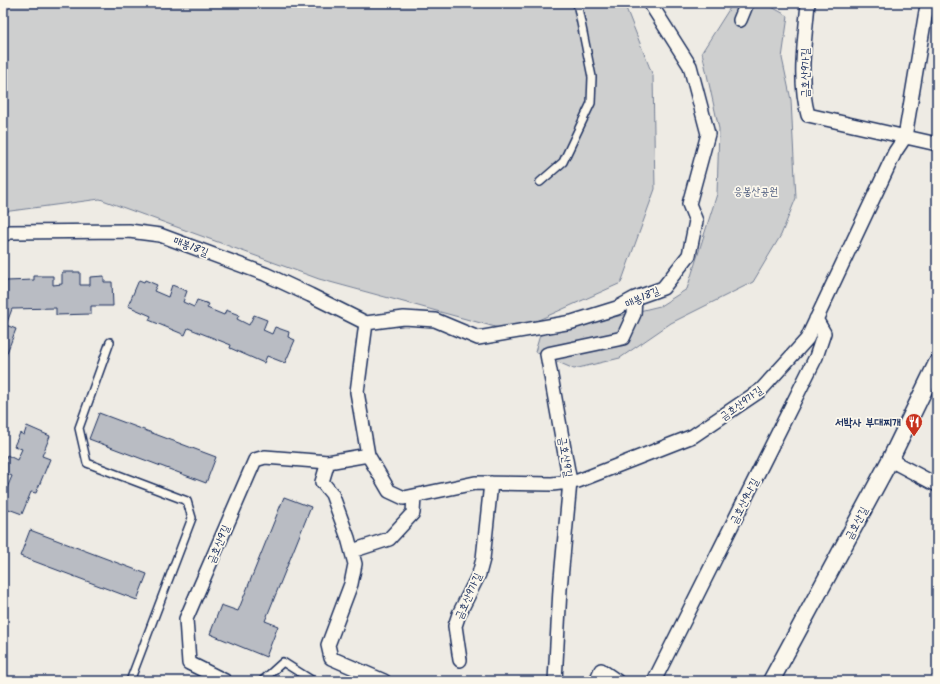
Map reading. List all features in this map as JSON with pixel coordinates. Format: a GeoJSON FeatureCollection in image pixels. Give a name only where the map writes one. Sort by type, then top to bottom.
{"type":"FeatureCollection","features":[{"type":"Feature","properties":{"kind":"street","name":"매봉18길"},"geometry":{"type":"LineString","coordinates":[[3,234],[10,232],[129,230],[160,235],[265,274],[366,323],[404,318],[435,320],[478,338],[572,322],[617,308],[635,298],[663,288],[689,255],[696,221],[689,204],[708,134],[690,66],[650,3]]}},
{"type":"Feature","properties":{"kind":"street"},"geometry":{"type":"LineString","coordinates":[[740,20],[747,3]]}},
{"type":"Feature","properties":{"kind":"street","name":"금호산9가길"},"geometry":{"type":"LineString","coordinates":[[808,3],[803,69],[804,99],[808,115],[937,144]]}},
{"type":"Feature","properties":{"kind":"street","name":"금호산9가길"},"geometry":{"type":"LineString","coordinates":[[368,455],[389,491],[404,498],[475,483],[552,484],[578,481],[693,436],[761,390],[807,339],[895,152],[905,137],[927,5]]}},
{"type":"Feature","properties":{"kind":"street","name":"금호산9길"},"geometry":{"type":"LineString","coordinates":[[555,681],[560,589],[570,482],[547,354],[624,338],[634,314],[635,298]]}},
{"type":"Feature","properties":{"kind":"street","name":"금호산9나길"},"geometry":{"type":"LineString","coordinates":[[654,681],[816,357],[824,333],[816,319]]}},
{"type":"Feature","properties":{"kind":"street"},"geometry":{"type":"LineString","coordinates":[[366,323],[357,392],[368,455],[328,462],[322,482],[332,494],[352,551],[355,564],[351,584],[328,646],[331,658],[384,681]]}},
{"type":"Feature","properties":{"kind":"street","name":"금호산길"},"geometry":{"type":"LineString","coordinates":[[771,681],[890,460],[937,363]]}},
{"type":"Feature","properties":{"kind":"street","name":"금호산9길"},"geometry":{"type":"LineString","coordinates":[[225,681],[189,663],[186,619],[255,460],[265,457],[328,462]]}},
{"type":"Feature","properties":{"kind":"street"},"geometry":{"type":"LineString","coordinates":[[890,460],[937,485]]}},
{"type":"Feature","properties":{"kind":"street","name":"금호산9가길"},"geometry":{"type":"LineString","coordinates":[[460,660],[455,626],[459,614],[479,574],[483,559],[491,483]]}},
{"type":"Feature","properties":{"kind":"street"},"geometry":{"type":"LineString","coordinates":[[352,551],[389,539],[413,513],[414,496]]}},
{"type":"Feature","properties":{"kind":"street"},"geometry":{"type":"LineString","coordinates":[[596,681],[601,670],[617,681]]}},
{"type":"Feature","properties":{"kind":"lane"},"geometry":{"type":"LineString","coordinates":[[540,182],[563,162],[591,103],[592,77],[577,3]]}},
{"type":"Feature","properties":{"kind":"lane"},"geometry":{"type":"LineString","coordinates":[[110,342],[78,428],[87,463],[187,501],[192,518],[130,681]]}},
{"type":"Feature","properties":{"kind":"lane"},"geometry":{"type":"LineString","coordinates":[[262,681],[283,662],[313,681]]}},
{"type":"Feature","properties":{"kind":"green space"},"geometry":{"type":"Polygon","coordinates":[[[3,3],[624,3],[653,76],[655,189],[621,283],[534,322],[499,328],[319,279],[100,199],[3,212],[3,3]]]}},
{"type":"Feature","properties":{"kind":"green space","name":"응봉산공원"},"geometry":{"type":"Polygon","coordinates":[[[733,3],[770,6],[788,16],[782,58],[791,100],[796,198],[781,235],[753,282],[671,323],[620,358],[574,369],[535,352],[540,335],[660,306],[687,289],[717,194],[719,129],[702,52],[733,3]]]}},
{"type":"Feature","properties":{"kind":"building"},"geometry":{"type":"Polygon","coordinates":[[[62,272],[80,272],[80,285],[90,285],[90,277],[104,276],[104,282],[112,282],[113,306],[91,306],[91,314],[56,315],[56,308],[12,309],[6,325],[16,329],[3,363],[3,293],[6,293],[6,281],[34,280],[34,276],[53,276],[53,285],[62,284],[62,272]]]}},
{"type":"Feature","properties":{"kind":"building"},"geometry":{"type":"Polygon","coordinates":[[[139,280],[144,282],[145,280],[157,285],[154,291],[168,297],[172,285],[187,291],[183,302],[194,307],[197,300],[209,304],[207,308],[224,315],[226,310],[239,315],[237,319],[249,325],[254,315],[267,320],[263,330],[272,334],[275,327],[289,332],[288,337],[295,340],[285,363],[267,356],[264,363],[230,348],[231,345],[188,328],[185,335],[149,320],[151,316],[128,306],[139,280]]]}},
{"type":"Feature","properties":{"kind":"building"},"geometry":{"type":"Polygon","coordinates":[[[99,413],[216,457],[206,483],[89,439],[99,413]]]}},
{"type":"Feature","properties":{"kind":"building"},"geometry":{"type":"Polygon","coordinates":[[[27,426],[50,436],[42,456],[50,459],[36,493],[31,492],[22,514],[3,507],[3,487],[7,488],[12,476],[3,472],[3,465],[7,455],[17,460],[22,449],[14,446],[20,433],[24,435],[27,426]]]}},
{"type":"Feature","properties":{"kind":"building"},"geometry":{"type":"Polygon","coordinates":[[[284,497],[311,507],[265,621],[278,626],[266,657],[210,634],[221,605],[238,611],[284,497]]]}},
{"type":"Feature","properties":{"kind":"building"},"geometry":{"type":"Polygon","coordinates":[[[30,530],[147,574],[137,600],[20,556],[30,530]]]}},
{"type":"Feature","properties":{"kind":"building"},"geometry":{"type":"Polygon","coordinates":[[[3,676],[15,681],[3,681],[3,676]]]}},
{"type":"Feature","properties":{"kind":"place","name":"서박사 부대찌개"},"geometry":{"type":"Point","coordinates":[914,437]}}]}
